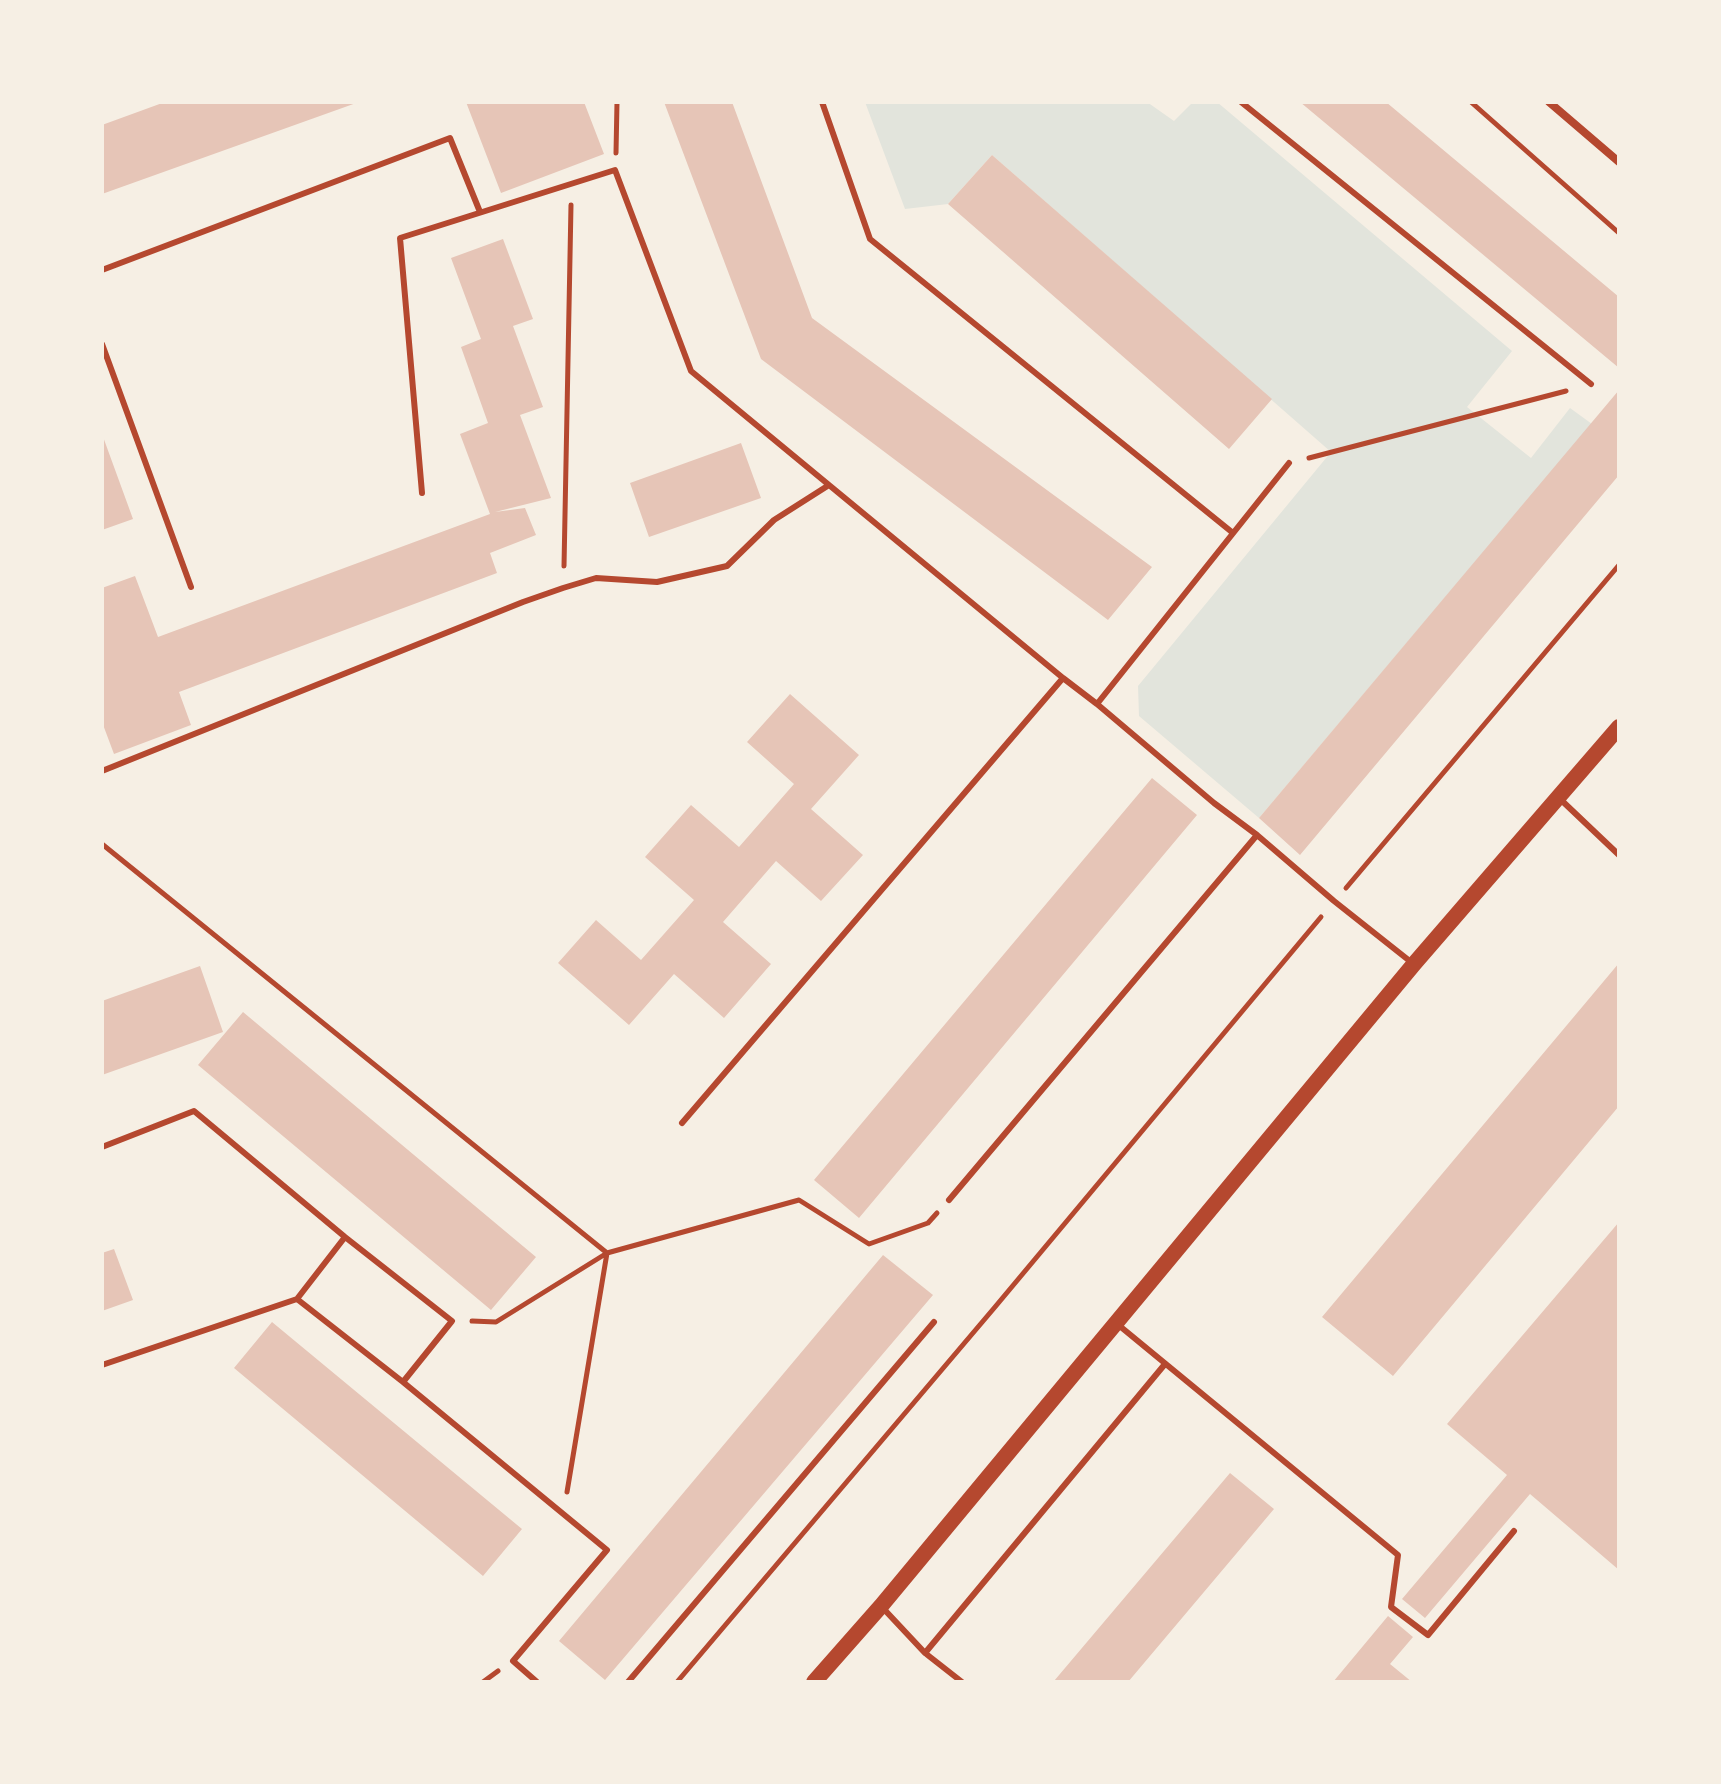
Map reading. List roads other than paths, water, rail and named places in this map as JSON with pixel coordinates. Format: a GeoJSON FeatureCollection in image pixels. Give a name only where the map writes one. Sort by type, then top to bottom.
{"type":"FeatureCollection","features":[{"type":"Feature","properties":{"kind":"main road"},"geometry":{"type":"LineString","coordinates":[[814,1682],[881,1606],[1414,964],[1619,727]]}},
{"type":"Feature","properties":{"kind":"street"},"geometry":{"type":"LineString","coordinates":[[1549,102],[1619,162]]}},
{"type":"Feature","properties":{"kind":"lane"},"geometry":{"type":"LineString","coordinates":[[822,102],[870,239],[1233,533]]}},
{"type":"Feature","properties":{"kind":"lane"},"geometry":{"type":"LineString","coordinates":[[1241,102],[1591,384]]}},
{"type":"Feature","properties":{"kind":"lane"},"geometry":{"type":"LineString","coordinates":[[102,270],[450,138],[480,212]]}},
{"type":"Feature","properties":{"kind":"lane"},"geometry":{"type":"LineString","coordinates":[[422,493],[400,238],[615,170],[691,371],[1414,964]]}},
{"type":"Feature","properties":{"kind":"lane"},"geometry":{"type":"LineString","coordinates":[[102,344],[191,587]]}},
{"type":"Feature","properties":{"kind":"lane"},"geometry":{"type":"LineString","coordinates":[[1097,704],[1289,463]]}},
{"type":"Feature","properties":{"kind":"lane"},"geometry":{"type":"LineString","coordinates":[[102,771],[563,588],[596,578],[657,582],[727,566],[774,520],[829,485]]}},
{"type":"Feature","properties":{"kind":"lane"},"geometry":{"type":"LineString","coordinates":[[682,1123],[1063,678]]}},
{"type":"Feature","properties":{"kind":"lane"},"geometry":{"type":"LineString","coordinates":[[1559,798],[1619,855]]}},
{"type":"Feature","properties":{"kind":"lane"},"geometry":{"type":"LineString","coordinates":[[949,1200],[1257,835]]}},
{"type":"Feature","properties":{"kind":"lane"},"geometry":{"type":"LineString","coordinates":[[102,1147],[194,1111],[452,1321],[403,1382]]}},
{"type":"Feature","properties":{"kind":"lane"},"geometry":{"type":"LineString","coordinates":[[102,1365],[297,1299],[345,1237]]}},
{"type":"Feature","properties":{"kind":"lane"},"geometry":{"type":"LineString","coordinates":[[297,1299],[607,1550],[513,1661],[537,1682]]}},
{"type":"Feature","properties":{"kind":"lane"},"geometry":{"type":"LineString","coordinates":[[628,1682],[934,1322]]}},
{"type":"Feature","properties":{"kind":"lane"},"geometry":{"type":"LineString","coordinates":[[1116,1323],[1398,1555],[1391,1607],[1428,1635],[1514,1531]]}},
{"type":"Feature","properties":{"kind":"lane"},"geometry":{"type":"LineString","coordinates":[[925,1653],[1165,1364]]}},
{"type":"Feature","properties":{"kind":"lane"},"geometry":{"type":"LineString","coordinates":[[881,1606],[925,1653],[962,1682]]}}]}
